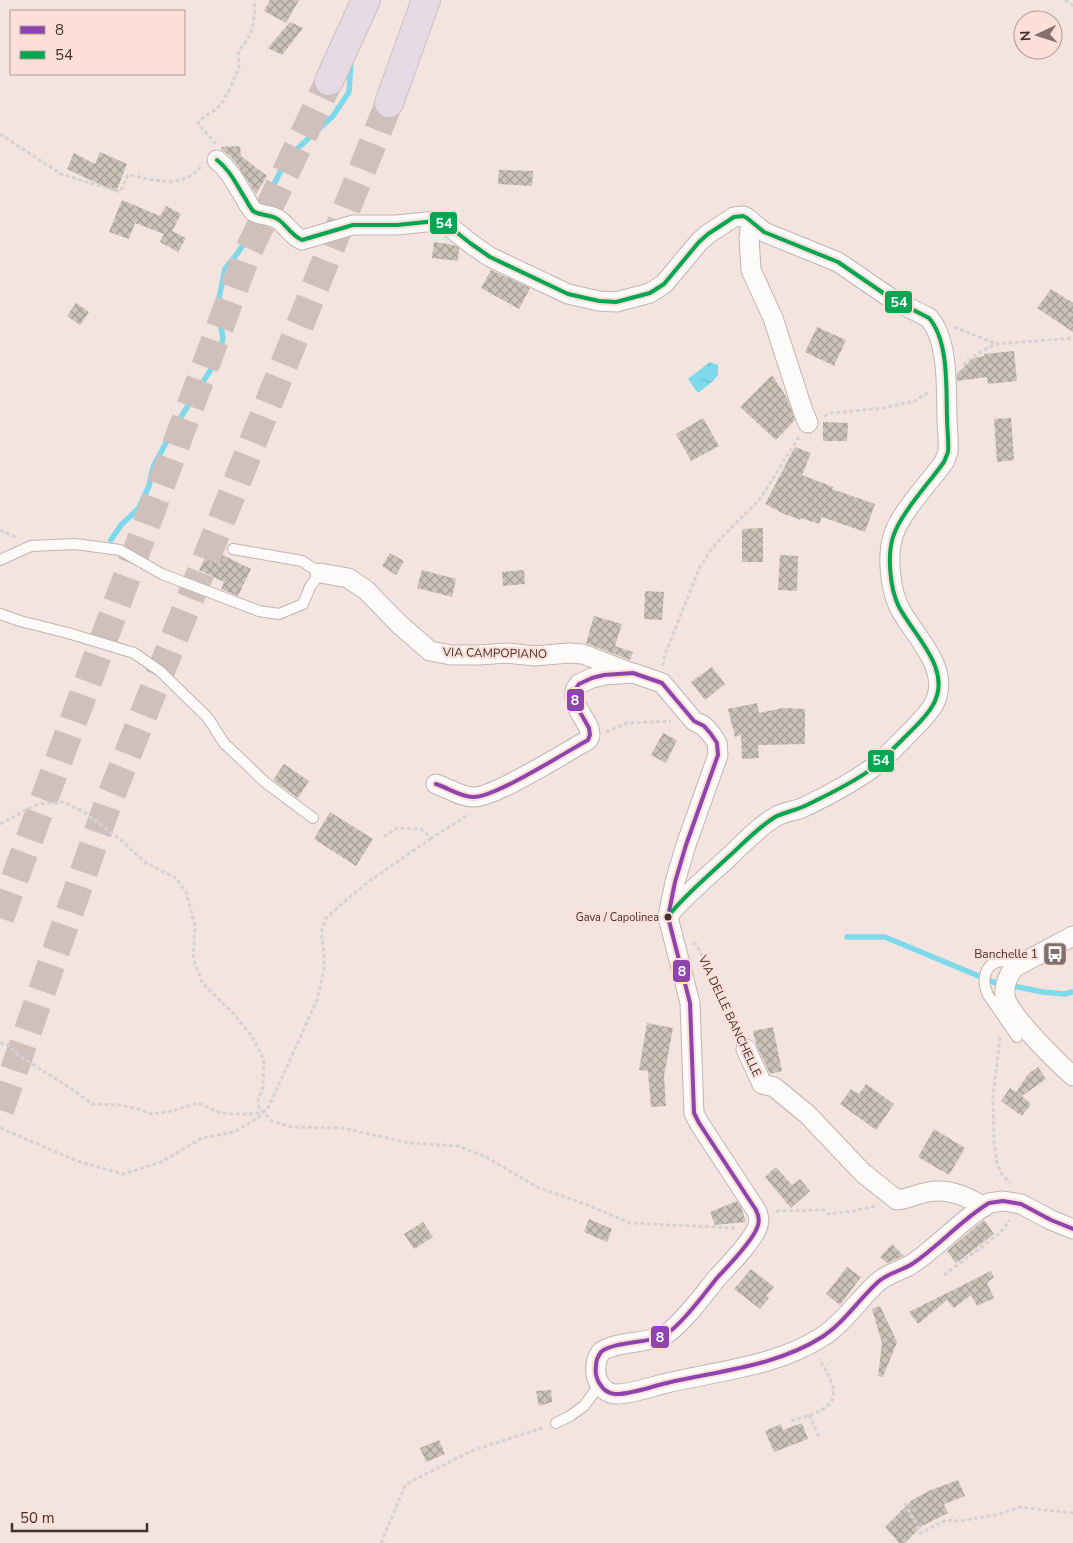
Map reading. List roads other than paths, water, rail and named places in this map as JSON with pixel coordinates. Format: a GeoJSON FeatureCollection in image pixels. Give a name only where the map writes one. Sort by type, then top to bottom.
{"type":"FeatureCollection","features":[{"type":"Feature","properties":{"kind":"highway"},"geometry":{"type":"LineString","coordinates":[[329,81],[366,0]]}},
{"type":"Feature","properties":{"kind":"highway"},"geometry":{"type":"LineString","coordinates":[[389,103],[426,0]]}},
{"type":"Feature","properties":{"kind":"street"},"geometry":{"type":"LineString","coordinates":[[217,160],[230,172],[236,186],[256,213],[279,220],[295,237],[302,240],[353,226],[397,225],[436,221],[445,223],[490,257],[568,294],[599,301],[616,302],[650,293],[664,284],[699,242],[718,226],[734,217],[743,216],[764,232],[838,262],[892,299],[929,318],[934,324],[940,339],[946,380],[949,446],[946,458],[932,480],[896,528],[892,538],[889,562],[898,606],[934,663],[939,680],[939,691],[933,705],[920,722],[889,754],[871,769],[838,790],[801,808],[777,816],[760,828],[691,891],[669,924]]}},
{"type":"Feature","properties":{"kind":"street"},"geometry":{"type":"LineString","coordinates":[[751,221],[749,238],[751,270],[773,318],[802,411],[808,423]]}},
{"type":"Feature","properties":{"kind":"street","name":"VIA CAMPOPIANO"},"geometry":{"type":"LineString","coordinates":[[320,573],[348,578],[366,590],[398,624],[430,651],[451,655],[507,653],[535,656],[568,653],[583,654],[662,683],[694,720],[704,726],[711,734]]}},
{"type":"Feature","properties":{"kind":"street","name":"VIA CAMPOPIANO"},"geometry":{"type":"LineString","coordinates":[[436,784],[470,797],[480,797],[511,783],[588,740],[590,735],[589,728],[576,706],[575,690],[578,684],[598,676],[633,673]]}},
{"type":"Feature","properties":{"kind":"street","name":"VIA DELLE BANCHELLE"},"geometry":{"type":"LineString","coordinates":[[600,1384],[596,1376],[595,1367],[601,1352],[609,1348],[651,1340],[665,1335],[686,1316],[736,1257],[758,1223],[698,1124],[694,1113],[690,1003],[669,924],[675,882],[718,755],[717,743],[711,734]]}},
{"type":"Feature","properties":{"kind":"street"},"geometry":{"type":"LineString","coordinates":[[1073,936],[1019,965],[1011,972],[1006,984],[1005,996],[1020,1021],[1073,1076]]}},
{"type":"Feature","properties":{"kind":"street","name":"VIA DELLE BANCHELLE"},"geometry":{"type":"LineString","coordinates":[[746,1049],[762,1084],[774,1087],[807,1114],[863,1173],[897,1200],[930,1192],[948,1192],[967,1196],[984,1207]]}},
{"type":"Feature","properties":{"kind":"street"},"geometry":{"type":"LineString","coordinates":[[600,1384],[606,1391],[615,1394],[628,1392],[728,1371],[787,1354],[807,1346],[831,1331],[883,1278],[911,1264],[989,1204],[1003,1201],[1021,1204],[1073,1229]]}},
{"type":"Feature","properties":{"kind":"lane"},"geometry":{"type":"LineString","coordinates":[[0,560],[31,546],[75,544],[120,550],[162,574],[259,611],[280,614],[303,604],[310,587],[320,573],[302,561],[232,549]]}},
{"type":"Feature","properties":{"kind":"lane"},"geometry":{"type":"LineString","coordinates":[[0,614],[20,622],[68,632],[134,653],[160,671],[208,718],[224,743],[266,783],[313,818]]}},
{"type":"Feature","properties":{"kind":"lane"},"geometry":{"type":"LineString","coordinates":[[1017,1037],[984,988],[984,981],[986,973],[996,962],[1004,961],[1019,965]]}},
{"type":"Feature","properties":{"kind":"lane"},"geometry":{"type":"LineString","coordinates":[[556,1424],[584,1406],[600,1384]]}},
{"type":"Feature","properties":{"kind":"water"},"geometry":{"type":"Polygon","coordinates":[[[710,362],[718,365],[718,375],[698,393],[688,379],[710,362]]]}},
{"type":"Feature","properties":{"kind":"waterway"},"geometry":{"type":"LineString","coordinates":[[111,540],[121,525],[139,508],[149,486],[153,467],[174,428],[218,358],[223,338],[217,308],[225,269],[247,239],[287,158],[333,116],[349,92],[351,60]]}},
{"type":"Feature","properties":{"kind":"waterway"},"geometry":{"type":"LineString","coordinates":[[847,937],[885,937],[993,982],[1043,992],[1065,994],[1073,992]]}},
{"type":"Feature","properties":{"kind":"tunnel"},"geometry":{"type":"LineString","coordinates":[[0,918],[247,254],[329,81]]}},
{"type":"Feature","properties":{"kind":"tunnel"},"geometry":{"type":"LineString","coordinates":[[0,1110],[108,803],[389,103]]}},
{"type":"Feature","properties":{"kind":"place","name":"Gava / Capolinea"},"geometry":{"type":"Point","coordinates":[668,917]}},
{"type":"Feature","properties":{"kind":"place","name":"Banchelle 1"},"geometry":{"type":"Point","coordinates":[1055,954]}}]}
